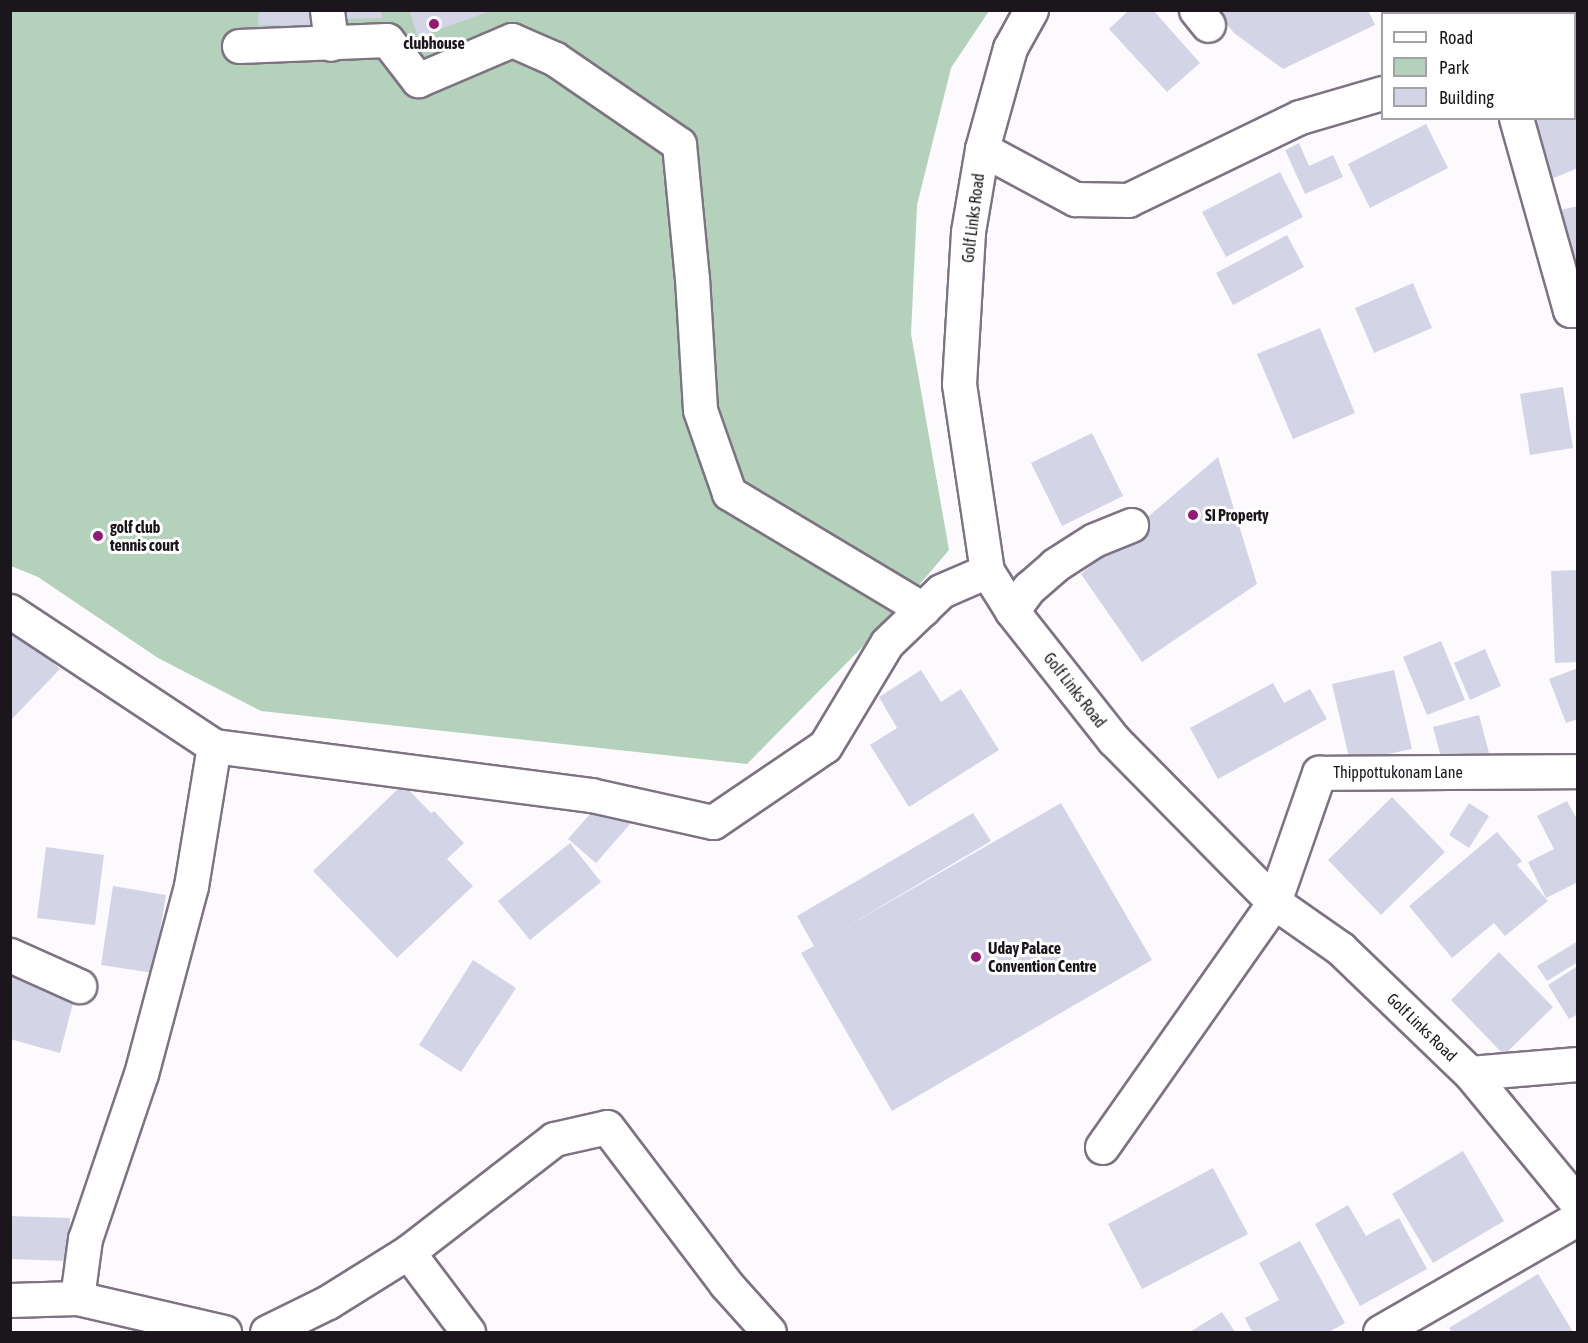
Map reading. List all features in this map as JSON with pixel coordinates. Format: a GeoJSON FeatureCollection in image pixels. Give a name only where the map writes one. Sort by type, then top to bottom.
{"type":"FeatureCollection","features":[{"type":"Feature","properties":{"kind":"street"},"geometry":{"type":"LineString","coordinates":[[327,10],[331,44]]}},
{"type":"Feature","properties":{"kind":"street","name":"Golf Links Road"},"geometry":{"type":"LineString","coordinates":[[1031,10],[1010,48],[982,149],[968,232],[959,384],[987,571],[1012,611],[1114,740],[1274,902],[1341,950],[1470,1073],[1578,1204]]}},
{"type":"Feature","properties":{"kind":"street"},"geometry":{"type":"LineString","coordinates":[[239,46],[387,40],[418,80],[512,40],[555,59],[679,144],[692,278],[700,410],[729,493],[923,609]]}},
{"type":"Feature","properties":{"kind":"street"},"geometry":{"type":"LineString","coordinates":[[982,149],[1075,199],[1128,200],[1300,117],[1381,94]]}},
{"type":"Feature","properties":{"kind":"street"},"geometry":{"type":"LineString","coordinates":[[1517,120],[1570,310],[1578,310]]}},
{"type":"Feature","properties":{"kind":"street"},"geometry":{"type":"LineString","coordinates":[[1012,611],[1029,588],[1055,565],[1094,540],[1131,525]]}},
{"type":"Feature","properties":{"kind":"street"},"geometry":{"type":"LineString","coordinates":[[10,612],[214,746],[591,795],[713,822],[825,746],[887,643],[941,591],[987,571]]}},
{"type":"Feature","properties":{"kind":"street"},"geometry":{"type":"LineString","coordinates":[[77,1298],[85,1239],[141,1074],[191,886],[214,746]]}},
{"type":"Feature","properties":{"kind":"street","name":"Thippottukonam Lane"},"geometry":{"type":"LineString","coordinates":[[1274,902],[1319,772],[1578,771]]}},
{"type":"Feature","properties":{"kind":"street"},"geometry":{"type":"LineString","coordinates":[[1102,1147],[1274,902]]}},
{"type":"Feature","properties":{"kind":"street"},"geometry":{"type":"LineString","coordinates":[[10,955],[79,986]]}},
{"type":"Feature","properties":{"kind":"street"},"geometry":{"type":"LineString","coordinates":[[1470,1073],[1578,1064]]}},
{"type":"Feature","properties":{"kind":"street"},"geometry":{"type":"LineString","coordinates":[[267,1332],[328,1302],[408,1252],[554,1139],[607,1126],[726,1284],[769,1332]]}},
{"type":"Feature","properties":{"kind":"street"},"geometry":{"type":"LineString","coordinates":[[1380,1332],[1578,1218]]}},
{"type":"Feature","properties":{"kind":"street"},"geometry":{"type":"LineString","coordinates":[[408,1252],[468,1332]]}},
{"type":"Feature","properties":{"kind":"street"},"geometry":{"type":"LineString","coordinates":[[10,1300],[77,1298],[224,1332]]}},
{"type":"Feature","properties":{"kind":"green space"},"geometry":{"type":"Polygon","coordinates":[[[10,11],[989,11],[951,68],[917,205],[911,334],[949,550],[891,618],[747,764],[261,711],[158,658],[38,577],[11,566],[10,11]]]}},
{"type":"Feature","properties":{"kind":"building"},"geometry":{"type":"Polygon","coordinates":[[[259,10],[315,10],[317,26],[258,25],[259,10]]]}},
{"type":"Feature","properties":{"kind":"building"},"geometry":{"type":"Polygon","coordinates":[[[344,10],[381,10],[382,18],[345,19],[344,10]]]}},
{"type":"Feature","properties":{"kind":"building","name":"clubhouse"},"geometry":{"type":"Polygon","coordinates":[[[409,10],[490,10],[491,11],[418,37],[409,10]]]}},
{"type":"Feature","properties":{"kind":"building"},"geometry":{"type":"Polygon","coordinates":[[[1129,10],[1153,10],[1200,63],[1167,92],[1109,29],[1129,10]]]}},
{"type":"Feature","properties":{"kind":"building"},"geometry":{"type":"Polygon","coordinates":[[[1215,10],[1368,10],[1375,25],[1283,69],[1234,33],[1215,10]]]}},
{"type":"Feature","properties":{"kind":"building"},"geometry":{"type":"Polygon","coordinates":[[[1576,118],[1578,168],[1549,180],[1524,120],[1576,120],[1576,118]]]}},
{"type":"Feature","properties":{"kind":"building"},"geometry":{"type":"Polygon","coordinates":[[[1426,124],[1448,168],[1370,208],[1348,164],[1426,124]]]}},
{"type":"Feature","properties":{"kind":"building"},"geometry":{"type":"Polygon","coordinates":[[[1299,143],[1309,166],[1333,155],[1343,177],[1305,194],[1285,150],[1299,143]]]}},
{"type":"Feature","properties":{"kind":"building"},"geometry":{"type":"Polygon","coordinates":[[[1280,172],[1303,217],[1226,257],[1202,212],[1280,172]]]}},
{"type":"Feature","properties":{"kind":"building"},"geometry":{"type":"Polygon","coordinates":[[[1578,206],[1578,292],[1556,211],[1578,206]]]}},
{"type":"Feature","properties":{"kind":"building"},"geometry":{"type":"Polygon","coordinates":[[[1287,235],[1304,267],[1233,305],[1216,273],[1287,235]]]}},
{"type":"Feature","properties":{"kind":"building"},"geometry":{"type":"Polygon","coordinates":[[[1413,283],[1432,328],[1374,353],[1355,308],[1413,283]]]}},
{"type":"Feature","properties":{"kind":"building"},"geometry":{"type":"Polygon","coordinates":[[[1320,328],[1355,413],[1293,439],[1257,354],[1320,328]]]}},
{"type":"Feature","properties":{"kind":"building"},"geometry":{"type":"Polygon","coordinates":[[[1563,387],[1573,448],[1530,455],[1520,394],[1563,387]]]}},
{"type":"Feature","properties":{"kind":"building"},"geometry":{"type":"Polygon","coordinates":[[[1092,433],[1123,496],[1062,526],[1031,463],[1092,433]]]}},
{"type":"Feature","properties":{"kind":"building","name":"SI Property"},"geometry":{"type":"Polygon","coordinates":[[[1218,457],[1257,584],[1142,662],[1081,574],[1218,457]]]}},
{"type":"Feature","properties":{"kind":"building"},"geometry":{"type":"Polygon","coordinates":[[[1578,570],[1578,662],[1555,663],[1551,571],[1578,570]]]}},
{"type":"Feature","properties":{"kind":"building"},"geometry":{"type":"Polygon","coordinates":[[[17,628],[60,669],[10,721],[10,635],[17,628]]]}},
{"type":"Feature","properties":{"kind":"building"},"geometry":{"type":"Polygon","coordinates":[[[1441,641],[1465,700],[1427,715],[1403,657],[1441,641]]]}},
{"type":"Feature","properties":{"kind":"building"},"geometry":{"type":"Polygon","coordinates":[[[1485,649],[1501,686],[1470,700],[1454,663],[1485,649]]]}},
{"type":"Feature","properties":{"kind":"building"},"geometry":{"type":"Polygon","coordinates":[[[1578,668],[1578,719],[1566,723],[1549,679],[1578,668]]]}},
{"type":"Feature","properties":{"kind":"building"},"geometry":{"type":"Polygon","coordinates":[[[921,670],[941,702],[961,689],[999,750],[909,807],[870,745],[897,728],[879,697],[921,670]]]}},
{"type":"Feature","properties":{"kind":"building"},"geometry":{"type":"Polygon","coordinates":[[[1394,670],[1412,749],[1350,762],[1332,684],[1394,670]]]}},
{"type":"Feature","properties":{"kind":"building"},"geometry":{"type":"Polygon","coordinates":[[[1273,683],[1284,703],[1310,689],[1327,719],[1218,779],[1190,728],[1273,683]]]}},
{"type":"Feature","properties":{"kind":"building"},"geometry":{"type":"Polygon","coordinates":[[[1479,715],[1489,753],[1443,765],[1433,727],[1479,715]]]}},
{"type":"Feature","properties":{"kind":"building"},"geometry":{"type":"Polygon","coordinates":[[[403,784],[431,813],[434,811],[464,843],[447,859],[473,886],[397,958],[313,871],[403,784]]]}},
{"type":"Feature","properties":{"kind":"building"},"geometry":{"type":"Polygon","coordinates":[[[1392,797],[1445,852],[1381,915],[1328,860],[1392,797]]]}},
{"type":"Feature","properties":{"kind":"building"},"geometry":{"type":"Polygon","coordinates":[[[603,799],[631,823],[596,863],[568,839],[603,799]]]}},
{"type":"Feature","properties":{"kind":"building"},"geometry":{"type":"Polygon","coordinates":[[[1567,801],[1578,821],[1578,882],[1546,898],[1528,862],[1554,849],[1537,816],[1567,801]]]}},
{"type":"Feature","properties":{"kind":"building","name":"Uday Palace Convention Centre"},"geometry":{"type":"Polygon","coordinates":[[[1061,803],[1152,960],[892,1111],[801,953],[814,946],[797,916],[973,813],[991,841],[841,930],[1061,803]]]}},
{"type":"Feature","properties":{"kind":"building"},"geometry":{"type":"Polygon","coordinates":[[[1469,803],[1489,816],[1469,848],[1449,835],[1469,803]]]}},
{"type":"Feature","properties":{"kind":"building"},"geometry":{"type":"Polygon","coordinates":[[[1497,832],[1522,861],[1517,865],[1548,901],[1505,936],[1494,923],[1452,958],[1409,906],[1497,832]]]}},
{"type":"Feature","properties":{"kind":"building"},"geometry":{"type":"Polygon","coordinates":[[[570,843],[601,882],[530,940],[498,901],[570,843]]]}},
{"type":"Feature","properties":{"kind":"building"},"geometry":{"type":"Polygon","coordinates":[[[46,847],[104,855],[95,925],[37,918],[46,847]]]}},
{"type":"Feature","properties":{"kind":"building"},"geometry":{"type":"Polygon","coordinates":[[[113,886],[166,895],[153,973],[101,965],[113,886]]]}},
{"type":"Feature","properties":{"kind":"building"},"geometry":{"type":"Polygon","coordinates":[[[1578,941],[1578,962],[1547,981],[1537,966],[1578,941]]]}},
{"type":"Feature","properties":{"kind":"building"},"geometry":{"type":"Polygon","coordinates":[[[1499,952],[1553,1007],[1504,1055],[1451,1000],[1499,952]]]}},
{"type":"Feature","properties":{"kind":"building"},"geometry":{"type":"Polygon","coordinates":[[[473,960],[516,988],[461,1072],[419,1045],[473,960]]]}},
{"type":"Feature","properties":{"kind":"building"},"geometry":{"type":"Polygon","coordinates":[[[1576,967],[1578,1014],[1569,1019],[1548,985],[1576,967]]]}},
{"type":"Feature","properties":{"kind":"building"},"geometry":{"type":"Polygon","coordinates":[[[10,970],[77,988],[60,1053],[10,1039],[10,970]]]}},
{"type":"Feature","properties":{"kind":"building"},"geometry":{"type":"Polygon","coordinates":[[[1463,1151],[1504,1221],[1433,1263],[1392,1194],[1463,1151]]]}},
{"type":"Feature","properties":{"kind":"building"},"geometry":{"type":"Polygon","coordinates":[[[1213,1168],[1248,1234],[1142,1289],[1108,1224],[1213,1168]]]}},
{"type":"Feature","properties":{"kind":"building"},"geometry":{"type":"Polygon","coordinates":[[[1348,1205],[1366,1236],[1399,1218],[1427,1269],[1360,1306],[1315,1224],[1348,1205]]]}},
{"type":"Feature","properties":{"kind":"building"},"geometry":{"type":"Polygon","coordinates":[[[10,1216],[70,1218],[68,1261],[10,1259],[10,1216]]]}},
{"type":"Feature","properties":{"kind":"building"},"geometry":{"type":"Polygon","coordinates":[[[1300,1241],[1345,1323],[1329,1332],[1252,1332],[1245,1318],[1279,1300],[1259,1263],[1300,1241]]]}},
{"type":"Feature","properties":{"kind":"building"},"geometry":{"type":"Polygon","coordinates":[[[1538,1274],[1573,1332],[1452,1332],[1449,1328],[1538,1274]]]}},
{"type":"Feature","properties":{"kind":"building"},"geometry":{"type":"Polygon","coordinates":[[[1222,1312],[1235,1332],[1190,1332],[1222,1312]]]}},
{"type":"Feature","properties":{"kind":"place","name":"clubhouse"},"geometry":{"type":"Point","coordinates":[434,24]}},
{"type":"Feature","properties":{"kind":"place","name":"SI Property"},"geometry":{"type":"Point","coordinates":[1193,515]}},
{"type":"Feature","properties":{"kind":"place","name":"golf club tennis court"},"geometry":{"type":"Point","coordinates":[98,536]}},
{"type":"Feature","properties":{"kind":"place","name":"Uday Palace Convention Centre"},"geometry":{"type":"Point","coordinates":[976,957]}}]}
